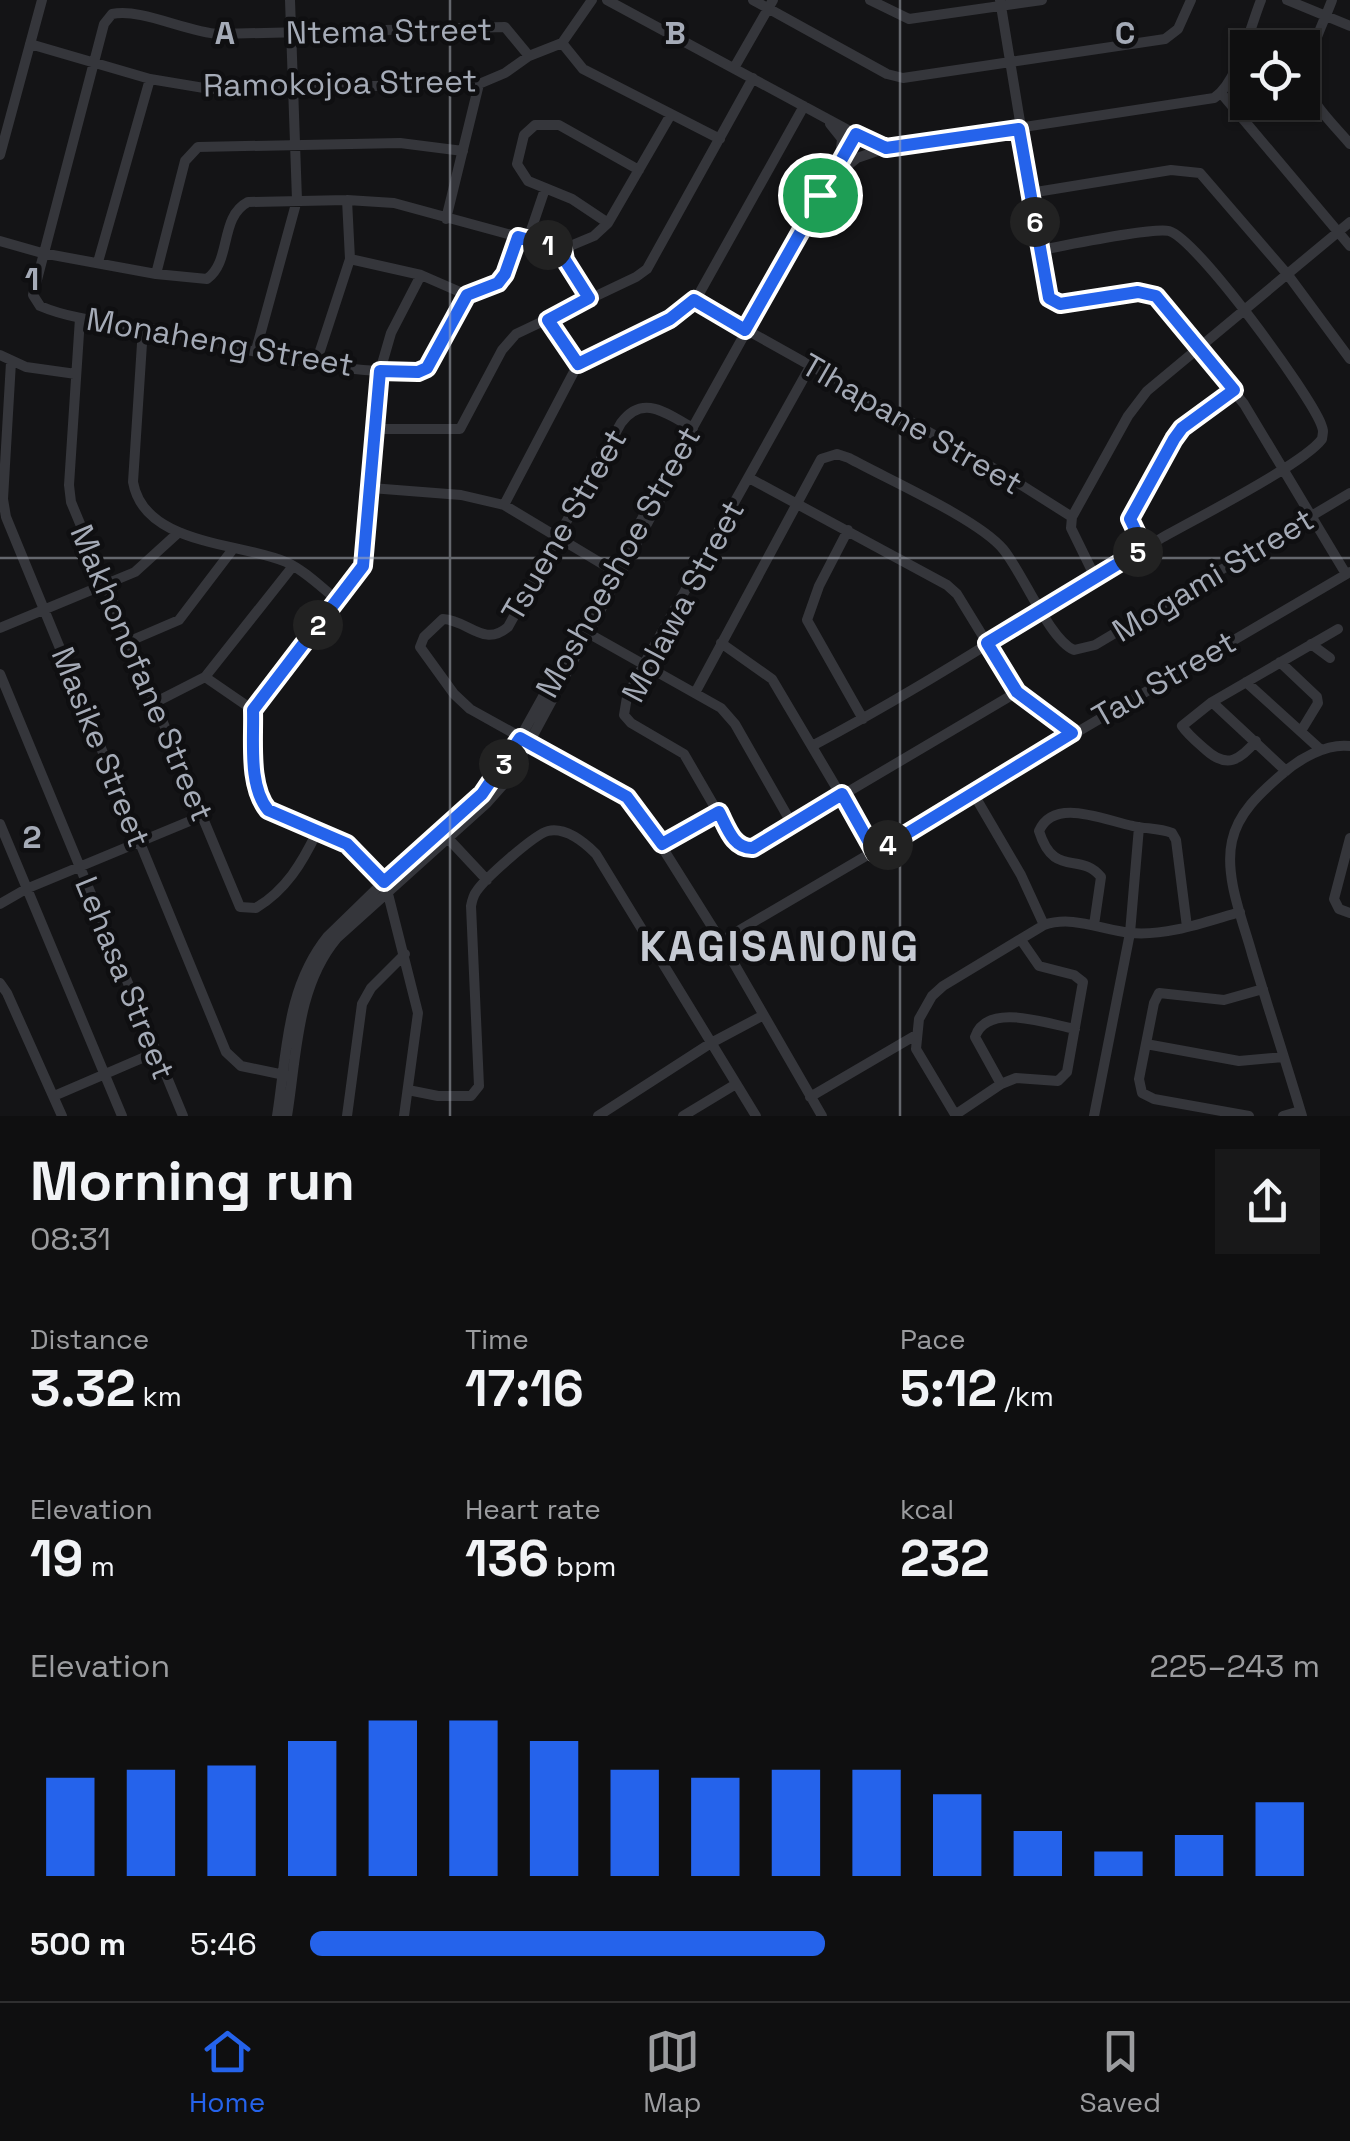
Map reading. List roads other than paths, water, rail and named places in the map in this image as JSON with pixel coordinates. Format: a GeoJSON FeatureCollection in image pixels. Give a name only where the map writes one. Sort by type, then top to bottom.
{"type":"FeatureCollection","features":[{"type":"Feature","properties":{"kind":"street"},"geometry":{"type":"LineString","coordinates":[[0,155],[42,0]]}},
{"type":"Feature","properties":{"kind":"street"},"geometry":{"type":"LineString","coordinates":[[256,350],[296,200],[290,0]]}},
{"type":"Feature","properties":{"kind":"street"},"geometry":{"type":"LineString","coordinates":[[592,0],[562,43],[584,68],[720,139]]}},
{"type":"Feature","properties":{"kind":"street"},"geometry":{"type":"LineString","coordinates":[[607,0],[886,148]]}},
{"type":"Feature","properties":{"kind":"street"},"geometry":{"type":"LineString","coordinates":[[754,0],[770,4],[894,77],[1166,39],[1178,29],[1191,0]]}},
{"type":"Feature","properties":{"kind":"street"},"geometry":{"type":"LineString","coordinates":[[870,0],[909,19],[1042,0]]}},
{"type":"Feature","properties":{"kind":"street"},"geometry":{"type":"LineString","coordinates":[[839,169],[886,148],[1203,100],[1221,93],[1233,74],[1261,0]]}},
{"type":"Feature","properties":{"kind":"street"},"geometry":{"type":"LineString","coordinates":[[1287,0],[1350,26]]}},
{"type":"Feature","properties":{"kind":"street"},"geometry":{"type":"LineString","coordinates":[[1332,0],[1306,80],[1314,100],[1350,144]]}},
{"type":"Feature","properties":{"kind":"street"},"geometry":{"type":"LineString","coordinates":[[1000,3],[1047,292],[1060,304],[1151,293],[1234,390],[1348,573]]}},
{"type":"Feature","properties":{"kind":"street"},"geometry":{"type":"LineString","coordinates":[[734,68],[770,4]]}},
{"type":"Feature","properties":{"kind":"street","name":"Ntema Street"},"geometry":{"type":"LineString","coordinates":[[34,295],[107,18],[119,12],[203,33],[505,27],[529,56]]}},
{"type":"Feature","properties":{"kind":"street","name":"Ramokojoa Street"},"geometry":{"type":"LineString","coordinates":[[30,44],[150,78],[210,90],[479,84],[562,43]]}},
{"type":"Feature","properties":{"kind":"street"},"geometry":{"type":"LineString","coordinates":[[98,262],[150,78]]}},
{"type":"Feature","properties":{"kind":"street"},"geometry":{"type":"LineString","coordinates":[[376,430],[460,429],[508,342],[523,329],[647,269],[753,78]]}},
{"type":"Feature","properties":{"kind":"street"},"geometry":{"type":"LineString","coordinates":[[446,219],[479,84]]}},
{"type":"Feature","properties":{"kind":"street"},"geometry":{"type":"LineString","coordinates":[[1221,93],[1350,246]]}},
{"type":"Feature","properties":{"kind":"street"},"geometry":{"type":"LineString","coordinates":[[504,505],[578,364],[670,319],[694,300],[804,106]]}},
{"type":"Feature","properties":{"kind":"street"},"geometry":{"type":"LineString","coordinates":[[0,241],[42,253],[156,274],[207,279],[219,266],[231,222],[248,202],[347,200],[394,203],[563,249],[594,236],[608,222],[670,116]]}},
{"type":"Feature","properties":{"kind":"street"},"geometry":{"type":"LineString","coordinates":[[822,116],[842,139],[839,169]]}},
{"type":"Feature","properties":{"kind":"street"},"geometry":{"type":"LineString","coordinates":[[608,222],[524,178],[517,164],[524,135],[535,125],[559,125],[639,170]]}},
{"type":"Feature","properties":{"kind":"street","name":"Moshoeshoe Street"},"geometry":{"type":"LineString","coordinates":[[616,572],[857,135]]}},
{"type":"Feature","properties":{"kind":"street"},"geometry":{"type":"LineString","coordinates":[[156,274],[186,161],[193,150],[412,143],[464,151]]}},
{"type":"Feature","properties":{"kind":"street"},"geometry":{"type":"LineString","coordinates":[[1030,193],[1171,170],[1193,170],[1208,180],[1288,275],[1350,358]]}},
{"type":"Feature","properties":{"kind":"street","name":"Monaheng Street"},"geometry":{"type":"LineString","coordinates":[[34,295],[40,306],[80,318],[316,362],[418,372],[427,368],[467,295],[498,283],[545,190]]}},
{"type":"Feature","properties":{"kind":"street"},"geometry":{"type":"LineString","coordinates":[[316,362],[350,259],[347,200]]}},
{"type":"Feature","properties":{"kind":"street"},"geometry":{"type":"LineString","coordinates":[[1095,577],[1070,528],[1072,517],[1136,402],[1350,222]]}},
{"type":"Feature","properties":{"kind":"street"},"geometry":{"type":"LineString","coordinates":[[812,746],[1318,445],[1323,429],[1298,385],[1244,311],[1191,248],[1172,232],[1156,231],[1040,250]]}},
{"type":"Feature","properties":{"kind":"street"},"geometry":{"type":"LineString","coordinates":[[563,249],[565,260],[589,298]]}},
{"type":"Feature","properties":{"kind":"street"},"geometry":{"type":"LineString","coordinates":[[350,259],[421,275],[467,295]]}},
{"type":"Feature","properties":{"kind":"street"},"geometry":{"type":"LineString","coordinates":[[404,1116],[418,1013],[386,887],[351,846],[273,814],[261,801],[253,710],[363,566],[380,371],[392,334],[421,275]]}},
{"type":"Feature","properties":{"kind":"street","name":"Tlhapane Street"},"geometry":{"type":"LineString","coordinates":[[694,300],[1004,474],[1072,517]]}},
{"type":"Feature","properties":{"kind":"street","name":"Makhonofane Street"},"geometry":{"type":"LineString","coordinates":[[80,318],[69,495],[238,904],[245,909],[266,901],[287,882],[317,832]]}},
{"type":"Feature","properties":{"kind":"street"},"geometry":{"type":"LineString","coordinates":[[548,320],[578,364]]}},
{"type":"Feature","properties":{"kind":"street"},"geometry":{"type":"LineString","coordinates":[[143,328],[133,482],[140,504],[179,532],[293,566],[337,600]]}},
{"type":"Feature","properties":{"kind":"street","name":"Moshoeshoe Street"},"geometry":{"type":"LineString","coordinates":[[287,1116],[294,1000],[308,965],[328,936],[444,834],[493,782],[525,740],[748,332]]}},
{"type":"Feature","properties":{"kind":"street"},"geometry":{"type":"LineString","coordinates":[[0,355],[11,362],[76,374]]}},
{"type":"Feature","properties":{"kind":"street","name":"Masike Street"},"geometry":{"type":"LineString","coordinates":[[11,362],[4,507],[226,1052],[240,1066],[288,1076]]}},
{"type":"Feature","properties":{"kind":"street","name":"Molawa Street"},"geometry":{"type":"LineString","coordinates":[[811,365],[643,666],[627,697],[624,716],[684,754],[735,842],[753,848],[1017,692]]}},
{"type":"Feature","properties":{"kind":"street"},"geometry":{"type":"LineString","coordinates":[[1144,548],[1130,519],[1174,439],[1182,428],[1234,390]]}},
{"type":"Feature","properties":{"kind":"street","name":"Tsuene Street"},"geometry":{"type":"LineString","coordinates":[[693,428],[648,407],[631,411],[504,632],[482,635],[454,620],[443,619],[420,642],[420,651],[470,709],[627,797],[662,844],[722,942],[822,1116]]}},
{"type":"Feature","properties":{"kind":"street"},"geometry":{"type":"LineString","coordinates":[[695,693],[821,459],[837,454],[990,536],[1018,570],[1042,611]]}},
{"type":"Feature","properties":{"kind":"street"},"geometry":{"type":"LineString","coordinates":[[749,478],[947,585],[957,594],[1017,692],[1072,733]]}},
{"type":"Feature","properties":{"kind":"street"},"geometry":{"type":"LineString","coordinates":[[372,488],[461,495],[504,505],[616,572]]}},
{"type":"Feature","properties":{"kind":"street","name":"Mogami Street"},"geometry":{"type":"LineString","coordinates":[[1042,611],[1061,642],[1074,650],[1096,645],[1350,493]]}},
{"type":"Feature","properties":{"kind":"street"},"geometry":{"type":"LineString","coordinates":[[848,530],[819,586],[807,620],[863,719]]}},
{"type":"Feature","properties":{"kind":"street"},"geometry":{"type":"LineString","coordinates":[[0,628],[144,565],[179,532]]}},
{"type":"Feature","properties":{"kind":"street"},"geometry":{"type":"LineString","coordinates":[[130,642],[179,620],[233,548]]}},
{"type":"Feature","properties":{"kind":"street"},"geometry":{"type":"LineString","coordinates":[[154,703],[205,677],[293,566]]}},
{"type":"Feature","properties":{"kind":"street","name":"Tau Street"},"geometry":{"type":"LineString","coordinates":[[722,942],[1348,573]]}},
{"type":"Feature","properties":{"kind":"street"},"geometry":{"type":"LineString","coordinates":[[1256,741],[1234,761],[1216,759],[1182,728],[1186,720],[1212,702],[1338,629]]}},
{"type":"Feature","properties":{"kind":"street"},"geometry":{"type":"LineString","coordinates":[[584,632],[721,708],[792,824]]}},
{"type":"Feature","properties":{"kind":"street"},"geometry":{"type":"LineString","coordinates":[[721,643],[772,678],[875,853]]}},
{"type":"Feature","properties":{"kind":"street"},"geometry":{"type":"LineString","coordinates":[[1311,644],[1330,658]]}},
{"type":"Feature","properties":{"kind":"street"},"geometry":{"type":"LineString","coordinates":[[1280,662],[1318,697],[1301,731]]}},
{"type":"Feature","properties":{"kind":"street","name":"Lehasa Street"},"geometry":{"type":"LineString","coordinates":[[0,674],[182,1116]]}},
{"type":"Feature","properties":{"kind":"street"},"geometry":{"type":"LineString","coordinates":[[205,677],[253,710]]}},
{"type":"Feature","properties":{"kind":"street"},"geometry":{"type":"LineString","coordinates":[[1246,682],[1321,750]]}},
{"type":"Feature","properties":{"kind":"street"},"geometry":{"type":"LineString","coordinates":[[1212,702],[1286,770]]}},
{"type":"Feature","properties":{"kind":"street"},"geometry":{"type":"LineString","coordinates":[[1283,1116],[1301,1113],[1240,912],[1231,869],[1231,844],[1241,817],[1286,770],[1321,750],[1350,746]]}},
{"type":"Feature","properties":{"kind":"street"},"geometry":{"type":"LineString","coordinates":[[973,793],[1022,875],[1044,924]]}},
{"type":"Feature","properties":{"kind":"street"},"geometry":{"type":"LineString","coordinates":[[662,844],[719,812]]}},
{"type":"Feature","properties":{"kind":"street"},"geometry":{"type":"LineString","coordinates":[[1094,925],[1101,877],[1088,868],[1055,859],[1039,834],[1040,828],[1056,814],[1069,812],[1172,833],[1187,927]]}},
{"type":"Feature","properties":{"kind":"street"},"geometry":{"type":"LineString","coordinates":[[0,904],[26,889],[202,816]]}},
{"type":"Feature","properties":{"kind":"street"},"geometry":{"type":"LineString","coordinates":[[0,824],[122,1116]]}},
{"type":"Feature","properties":{"kind":"street"},"geometry":{"type":"LineString","coordinates":[[1094,1116],[1130,933],[1139,827]]}},
{"type":"Feature","properties":{"kind":"street"},"geometry":{"type":"LineString","coordinates":[[408,1090],[438,1096],[471,1096],[479,1086],[471,906],[476,891],[544,832],[563,832],[585,842],[596,854],[756,1116]]}},
{"type":"Feature","properties":{"kind":"street"},"geometry":{"type":"LineString","coordinates":[[444,834],[487,880]]}},
{"type":"Feature","properties":{"kind":"street"},"geometry":{"type":"LineString","coordinates":[[1350,838],[1334,900],[1338,908],[1350,913]]}},
{"type":"Feature","properties":{"kind":"street"},"geometry":{"type":"LineString","coordinates":[[1021,940],[1039,966],[1074,974],[1083,982],[1067,1072],[1062,1079],[1027,1076],[1002,1084],[956,1116],[916,1049],[922,1009],[943,986],[1044,924],[1058,920],[1130,933],[1168,932],[1240,912]]}},
{"type":"Feature","properties":{"kind":"street"},"geometry":{"type":"LineString","coordinates":[[347,1116],[362,1004],[371,988],[405,954]]}},
{"type":"Feature","properties":{"kind":"street"},"geometry":{"type":"LineString","coordinates":[[0,983],[62,1116]]}},
{"type":"Feature","properties":{"kind":"street"},"geometry":{"type":"LineString","coordinates":[[1249,1116],[1146,1096],[1139,1079],[1158,993],[1224,1000],[1263,990]]}},
{"type":"Feature","properties":{"kind":"street"},"geometry":{"type":"LineString","coordinates":[[598,1116],[762,1016]]}},
{"type":"Feature","properties":{"kind":"street"},"geometry":{"type":"LineString","coordinates":[[1002,1084],[975,1037],[981,1025],[998,1017],[1075,1029]]}},
{"type":"Feature","properties":{"kind":"street"},"geometry":{"type":"LineString","coordinates":[[810,1097],[916,1036]]}},
{"type":"Feature","properties":{"kind":"street"},"geometry":{"type":"LineString","coordinates":[[1146,1044],[1239,1061],[1284,1057]]}},
{"type":"Feature","properties":{"kind":"street"},"geometry":{"type":"LineString","coordinates":[[54,1096],[154,1053]]}},
{"type":"Feature","properties":{"kind":"street","name":"Moshoeshoe Street"},"geometry":{"type":"LineString","coordinates":[[277,1116],[288,1076]]}},
{"type":"Feature","properties":{"kind":"street"},"geometry":{"type":"LineString","coordinates":[[683,1116],[736,1084]]}},
{"type":"Feature","properties":{"kind":"district","name":"KAGISANONG"},"geometry":{"type":"Point","coordinates":[780,946]}}]}
